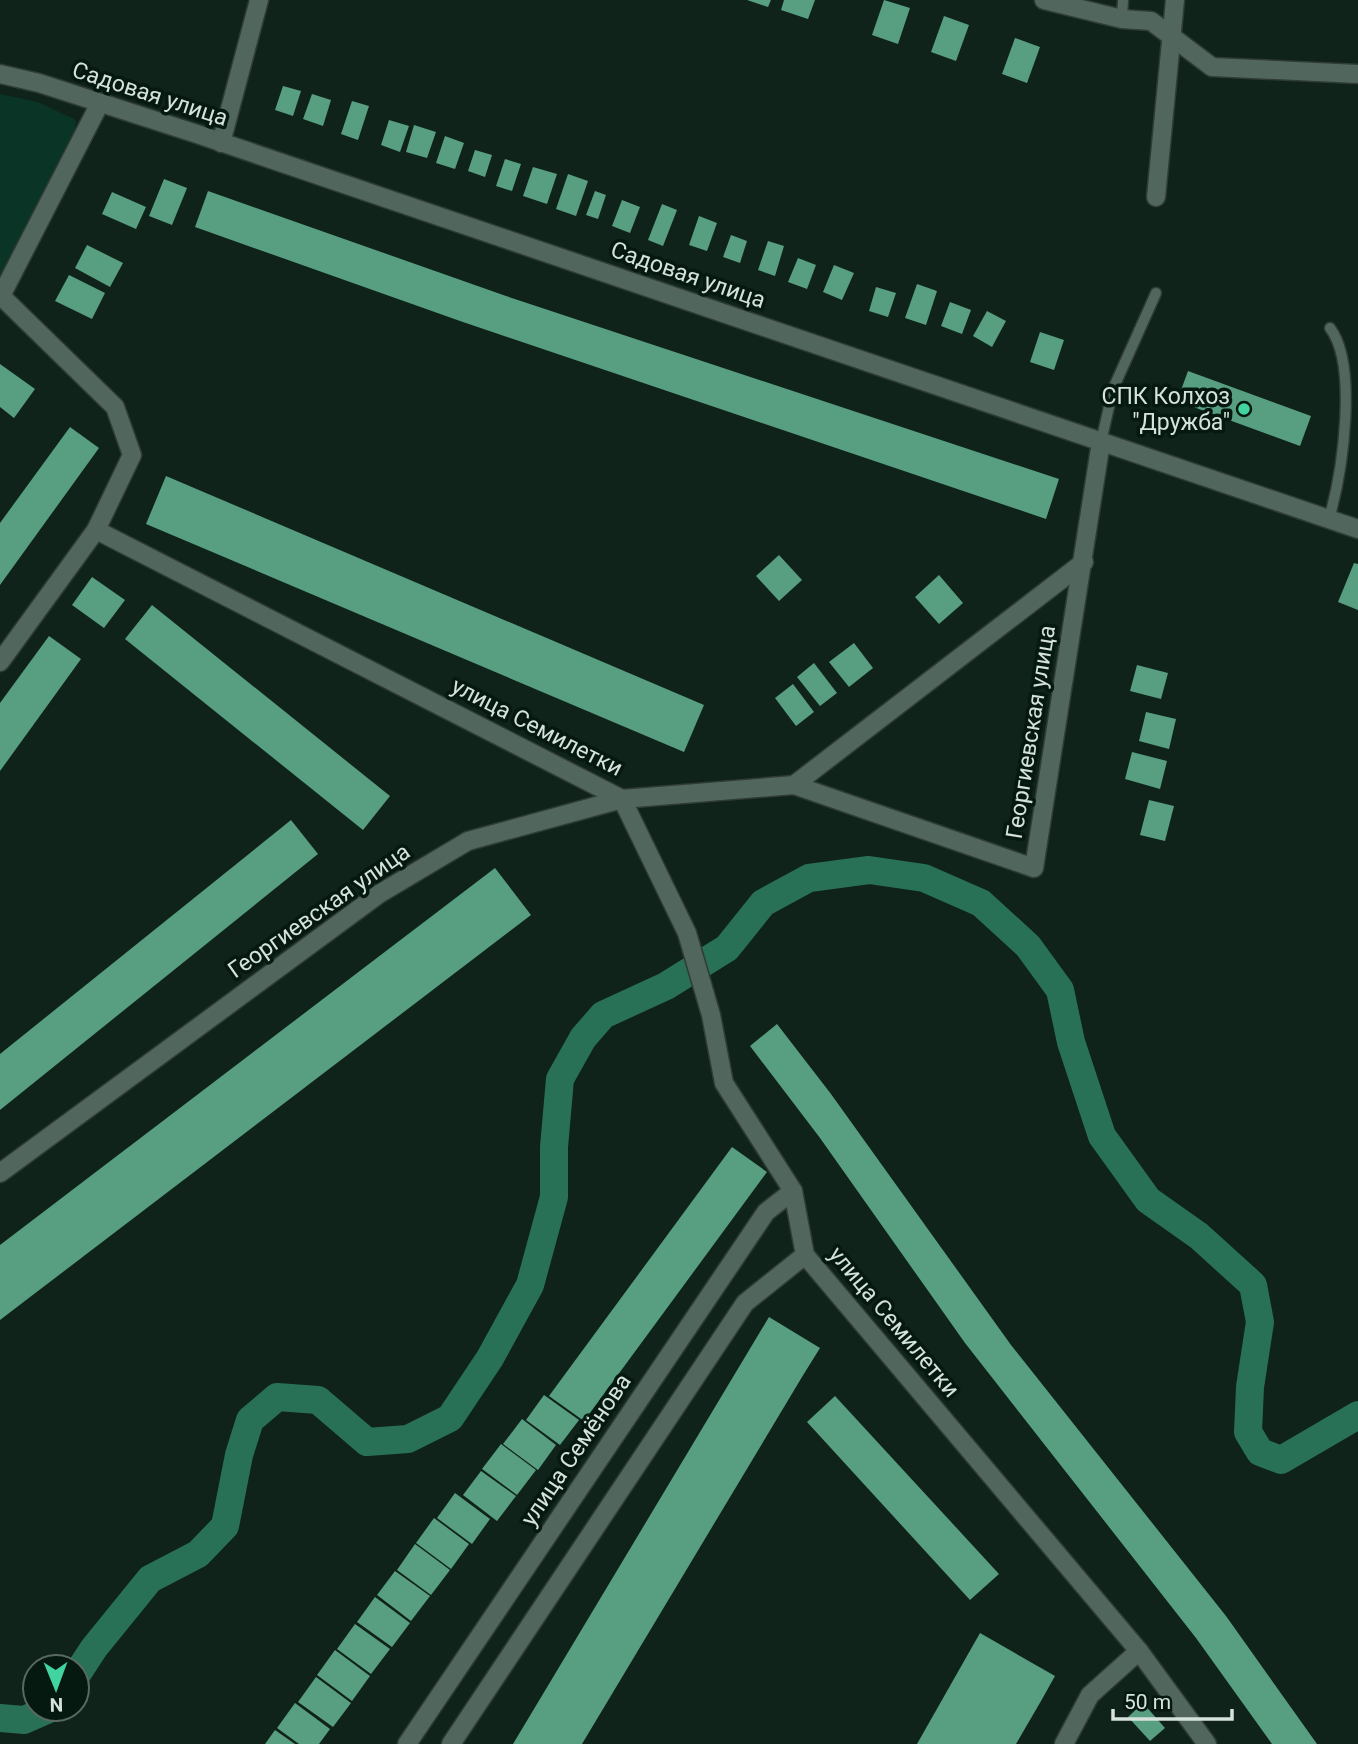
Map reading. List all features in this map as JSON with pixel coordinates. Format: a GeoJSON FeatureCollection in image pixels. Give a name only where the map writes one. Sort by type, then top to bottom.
{"type":"FeatureCollection","features":[{"type":"Feature","properties":{"kind":"street"},"geometry":{"type":"LineString","coordinates":[[221,142],[259,0]]}},
{"type":"Feature","properties":{"kind":"street"},"geometry":{"type":"LineString","coordinates":[[1044,0],[1122,19],[1151,21],[1212,67],[1358,74]]}},
{"type":"Feature","properties":{"kind":"street"},"geometry":{"type":"LineString","coordinates":[[1156,197],[1175,0]]}},
{"type":"Feature","properties":{"kind":"street","name":"Садовая улица"},"geometry":{"type":"LineString","coordinates":[[0,74],[39,83],[221,142],[1358,529]]}},
{"type":"Feature","properties":{"kind":"street"},"geometry":{"type":"LineString","coordinates":[[0,662],[96,530],[132,456],[115,407],[1,295],[100,103]]}},
{"type":"Feature","properties":{"kind":"street","name":"Георгиевская улица"},"geometry":{"type":"LineString","coordinates":[[0,1173],[379,894],[468,841],[622,799],[794,785],[1034,868],[1101,442]]}},
{"type":"Feature","properties":{"kind":"street","name":"улица Семилетки"},"geometry":{"type":"LineString","coordinates":[[96,530],[622,799],[687,933],[711,1015],[724,1083],[793,1191],[805,1255],[1139,1651],[1207,1744]]}},
{"type":"Feature","properties":{"kind":"street","name":"Георгиевская улица"},"geometry":{"type":"LineString","coordinates":[[794,785],[1084,562]]}},
{"type":"Feature","properties":{"kind":"street","name":"улица Семёнова"},"geometry":{"type":"LineString","coordinates":[[407,1744],[766,1212],[793,1191]]}},
{"type":"Feature","properties":{"kind":"street"},"geometry":{"type":"LineString","coordinates":[[451,1744],[745,1303],[805,1255]]}},
{"type":"Feature","properties":{"kind":"street"},"geometry":{"type":"LineString","coordinates":[[1064,1744],[1090,1695],[1139,1651]]}},
{"type":"Feature","properties":{"kind":"lane"},"geometry":{"type":"LineString","coordinates":[[1122,19],[1123,0]]}},
{"type":"Feature","properties":{"kind":"lane"},"geometry":{"type":"LineString","coordinates":[[1101,442],[1113,389],[1156,293]]}},
{"type":"Feature","properties":{"kind":"lane"},"geometry":{"type":"LineString","coordinates":[[1329,328],[1349,349],[1353,366],[1354,429],[1329,519]]}},
{"type":"Feature","properties":{"kind":"green space"},"geometry":{"type":"Polygon","coordinates":[[[0,94],[38,102],[76,120],[73,142],[0,290],[0,94]]]}},
{"type":"Feature","properties":{"kind":"building"},"geometry":{"type":"Polygon","coordinates":[[[747,0],[771,0],[768,7],[747,0]]]}},
{"type":"Feature","properties":{"kind":"building"},"geometry":{"type":"Polygon","coordinates":[[[784,0],[815,0],[808,19],[781,10],[784,0]]]}},
{"type":"Feature","properties":{"kind":"building"},"geometry":{"type":"Polygon","coordinates":[[[884,0],[910,8],[898,44],[872,35],[884,0]]]}},
{"type":"Feature","properties":{"kind":"building"},"geometry":{"type":"Polygon","coordinates":[[[944,16],[969,25],[956,61],[931,52],[944,16]]]}},
{"type":"Feature","properties":{"kind":"building"},"geometry":{"type":"Polygon","coordinates":[[[1015,38],[1040,47],[1027,83],[1002,74],[1015,38]]]}},
{"type":"Feature","properties":{"kind":"building"},"geometry":{"type":"Polygon","coordinates":[[[283,86],[301,91],[293,116],[275,110],[283,86]]]}},
{"type":"Feature","properties":{"kind":"building"},"geometry":{"type":"Polygon","coordinates":[[[312,94],[331,100],[323,126],[303,119],[312,94]]]}},
{"type":"Feature","properties":{"kind":"building"},"geometry":{"type":"Polygon","coordinates":[[[352,101],[369,106],[358,140],[341,134],[352,101]]]}},
{"type":"Feature","properties":{"kind":"building"},"geometry":{"type":"Polygon","coordinates":[[[389,120],[409,126],[400,152],[381,145],[389,120]]]}},
{"type":"Feature","properties":{"kind":"building"},"geometry":{"type":"Polygon","coordinates":[[[414,125],[436,132],[427,158],[406,152],[414,125]]]}},
{"type":"Feature","properties":{"kind":"building"},"geometry":{"type":"Polygon","coordinates":[[[445,136],[464,143],[455,169],[436,163],[445,136]]]}},
{"type":"Feature","properties":{"kind":"building"},"geometry":{"type":"Polygon","coordinates":[[[475,150],[492,155],[485,177],[468,171],[475,150]]]}},
{"type":"Feature","properties":{"kind":"building"},"geometry":{"type":"Polygon","coordinates":[[[505,159],[521,164],[512,191],[496,186],[505,159]]]}},
{"type":"Feature","properties":{"kind":"building"},"geometry":{"type":"Polygon","coordinates":[[[533,167],[557,174],[547,204],[523,196],[533,167]]]}},
{"type":"Feature","properties":{"kind":"building"},"geometry":{"type":"Polygon","coordinates":[[[568,174],[588,181],[576,216],[556,209],[568,174]]]}},
{"type":"Feature","properties":{"kind":"building"},"geometry":{"type":"Polygon","coordinates":[[[164,179],[187,188],[172,225],[149,216],[164,179]]]}},
{"type":"Feature","properties":{"kind":"building"},"geometry":{"type":"Polygon","coordinates":[[[208,191],[506,296],[1059,479],[1046,519],[460,321],[195,227],[208,191]]]}},
{"type":"Feature","properties":{"kind":"building"},"geometry":{"type":"Polygon","coordinates":[[[595,191],[606,195],[598,219],[586,215],[595,191]]]}},
{"type":"Feature","properties":{"kind":"building"},"geometry":{"type":"Polygon","coordinates":[[[112,192],[146,207],[136,229],[102,214],[112,192]]]}},
{"type":"Feature","properties":{"kind":"building"},"geometry":{"type":"Polygon","coordinates":[[[622,200],[640,207],[630,233],[612,226],[622,200]]]}},
{"type":"Feature","properties":{"kind":"building"},"geometry":{"type":"Polygon","coordinates":[[[662,204],[677,210],[663,246],[648,240],[662,204]]]}},
{"type":"Feature","properties":{"kind":"building"},"geometry":{"type":"Polygon","coordinates":[[[699,216],[717,223],[707,251],[689,245],[699,216]]]}},
{"type":"Feature","properties":{"kind":"building"},"geometry":{"type":"Polygon","coordinates":[[[731,235],[747,241],[740,263],[723,257],[731,235]]]}},
{"type":"Feature","properties":{"kind":"building"},"geometry":{"type":"Polygon","coordinates":[[[768,241],[784,246],[775,276],[758,270],[768,241]]]}},
{"type":"Feature","properties":{"kind":"building"},"geometry":{"type":"Polygon","coordinates":[[[87,245],[123,263],[110,287],[75,268],[87,245]]]}},
{"type":"Feature","properties":{"kind":"building"},"geometry":{"type":"Polygon","coordinates":[[[798,258],[816,265],[807,289],[788,282],[798,258]]]}},
{"type":"Feature","properties":{"kind":"building"},"geometry":{"type":"Polygon","coordinates":[[[834,265],[854,273],[842,300],[823,292],[834,265]]]}},
{"type":"Feature","properties":{"kind":"building"},"geometry":{"type":"Polygon","coordinates":[[[69,275],[105,293],[92,319],[55,301],[69,275]]]}},
{"type":"Feature","properties":{"kind":"building"},"geometry":{"type":"Polygon","coordinates":[[[917,284],[937,291],[926,325],[905,318],[917,284]]]}},
{"type":"Feature","properties":{"kind":"building"},"geometry":{"type":"Polygon","coordinates":[[[876,287],[896,293],[888,317],[869,311],[876,287]]]}},
{"type":"Feature","properties":{"kind":"building"},"geometry":{"type":"Polygon","coordinates":[[[950,302],[971,310],[962,334],[941,326],[950,302]]]}},
{"type":"Feature","properties":{"kind":"building"},"geometry":{"type":"Polygon","coordinates":[[[987,311],[1006,321],[992,347],[973,336],[987,311]]]}},
{"type":"Feature","properties":{"kind":"building"},"geometry":{"type":"Polygon","coordinates":[[[1040,332],[1064,340],[1054,370],[1030,362],[1040,332]]]}},
{"type":"Feature","properties":{"kind":"building"},"geometry":{"type":"Polygon","coordinates":[[[0,364],[35,389],[14,418],[0,407],[0,364]]]}},
{"type":"Feature","properties":{"kind":"building","name":"СПК Колхоз \"Дружба\""},"geometry":{"type":"Polygon","coordinates":[[[1188,371],[1311,416],[1300,446],[1177,401],[1188,371]]]}},
{"type":"Feature","properties":{"kind":"building"},"geometry":{"type":"Polygon","coordinates":[[[70,427],[99,448],[0,585],[0,523],[70,427]]]}},
{"type":"Feature","properties":{"kind":"building"},"geometry":{"type":"Polygon","coordinates":[[[166,476],[704,705],[684,752],[146,524],[166,476]]]}},
{"type":"Feature","properties":{"kind":"building"},"geometry":{"type":"Polygon","coordinates":[[[779,555],[802,580],[779,601],[756,576],[779,555]]]}},
{"type":"Feature","properties":{"kind":"building"},"geometry":{"type":"Polygon","coordinates":[[[1354,563],[1358,564],[1358,610],[1338,602],[1354,563]]]}},
{"type":"Feature","properties":{"kind":"building"},"geometry":{"type":"Polygon","coordinates":[[[939,575],[963,603],[939,624],[915,597],[939,575]]]}},
{"type":"Feature","properties":{"kind":"building"},"geometry":{"type":"Polygon","coordinates":[[[92,577],[125,600],[104,628],[72,605],[92,577]]]}},
{"type":"Feature","properties":{"kind":"building"},"geometry":{"type":"Polygon","coordinates":[[[152,605],[390,796],[363,830],[125,639],[152,605]]]}},
{"type":"Feature","properties":{"kind":"building"},"geometry":{"type":"Polygon","coordinates":[[[49,636],[81,659],[0,771],[0,703],[49,636]]]}},
{"type":"Feature","properties":{"kind":"building"},"geometry":{"type":"Polygon","coordinates":[[[854,643],[873,668],[849,687],[829,662],[854,643]]]}},
{"type":"Feature","properties":{"kind":"building"},"geometry":{"type":"Polygon","coordinates":[[[814,663],[837,693],[820,706],[797,677],[814,663]]]}},
{"type":"Feature","properties":{"kind":"building"},"geometry":{"type":"Polygon","coordinates":[[[1137,665],[1168,673],[1161,699],[1130,691],[1137,665]]]}},
{"type":"Feature","properties":{"kind":"building"},"geometry":{"type":"Polygon","coordinates":[[[793,684],[814,712],[796,726],[775,698],[793,684]]]}},
{"type":"Feature","properties":{"kind":"building"},"geometry":{"type":"Polygon","coordinates":[[[1146,712],[1176,719],[1169,749],[1139,741],[1146,712]]]}},
{"type":"Feature","properties":{"kind":"building"},"geometry":{"type":"Polygon","coordinates":[[[1132,752],[1167,761],[1160,789],[1125,779],[1132,752]]]}},
{"type":"Feature","properties":{"kind":"building"},"geometry":{"type":"Polygon","coordinates":[[[1149,800],[1174,806],[1165,841],[1140,835],[1149,800]]]}},
{"type":"Feature","properties":{"kind":"building"},"geometry":{"type":"Polygon","coordinates":[[[291,820],[318,854],[0,1110],[0,1054],[291,820]]]}},
{"type":"Feature","properties":{"kind":"building"},"geometry":{"type":"Polygon","coordinates":[[[495,868],[531,915],[0,1320],[0,1245],[495,868]]]}},
{"type":"Feature","properties":{"kind":"building"},"geometry":{"type":"Polygon","coordinates":[[[777,1024],[831,1094],[1011,1345],[1226,1616],[1317,1744],[1272,1744],[1196,1638],[965,1343],[820,1138],[750,1046],[777,1024]]]}},
{"type":"Feature","properties":{"kind":"building"},"geometry":{"type":"Polygon","coordinates":[[[732,1147],[767,1172],[584,1421],[549,1396],[732,1147]]]}},
{"type":"Feature","properties":{"kind":"building"},"geometry":{"type":"Polygon","coordinates":[[[769,1317],[820,1348],[582,1744],[513,1744],[769,1317]]]}},
{"type":"Feature","properties":{"kind":"building"},"geometry":{"type":"Polygon","coordinates":[[[544,1395],[579,1420],[560,1445],[526,1420],[544,1395]]]}},
{"type":"Feature","properties":{"kind":"building"},"geometry":{"type":"Polygon","coordinates":[[[835,1396],[999,1574],[970,1600],[807,1422],[835,1396]]]}},
{"type":"Feature","properties":{"kind":"building"},"geometry":{"type":"Polygon","coordinates":[[[522,1419],[556,1445],[538,1470],[503,1444],[522,1419]]]}},
{"type":"Feature","properties":{"kind":"building"},"geometry":{"type":"Polygon","coordinates":[[[501,1444],[536,1470],[517,1495],[482,1469],[501,1444]]]}},
{"type":"Feature","properties":{"kind":"building"},"geometry":{"type":"Polygon","coordinates":[[[481,1471],[516,1496],[497,1521],[463,1495],[481,1471]]]}},
{"type":"Feature","properties":{"kind":"building"},"geometry":{"type":"Polygon","coordinates":[[[455,1493],[490,1519],[472,1544],[437,1518],[455,1493]]]}},
{"type":"Feature","properties":{"kind":"building"},"geometry":{"type":"Polygon","coordinates":[[[434,1518],[469,1544],[451,1569],[416,1543],[434,1518]]]}},
{"type":"Feature","properties":{"kind":"building"},"geometry":{"type":"Polygon","coordinates":[[[415,1544],[450,1570],[431,1595],[397,1570],[415,1544]]]}},
{"type":"Feature","properties":{"kind":"building"},"geometry":{"type":"Polygon","coordinates":[[[395,1571],[430,1596],[411,1621],[377,1595],[395,1571]]]}},
{"type":"Feature","properties":{"kind":"building"},"geometry":{"type":"Polygon","coordinates":[[[375,1597],[410,1623],[392,1647],[357,1622],[375,1597]]]}},
{"type":"Feature","properties":{"kind":"building"},"geometry":{"type":"Polygon","coordinates":[[[355,1624],[390,1649],[371,1674],[337,1649],[355,1624]]]}},
{"type":"Feature","properties":{"kind":"building"},"geometry":{"type":"Polygon","coordinates":[[[980,1633],[1055,1676],[1041,1701],[1016,1744],[917,1744],[980,1633]]]}},
{"type":"Feature","properties":{"kind":"building"},"geometry":{"type":"Polygon","coordinates":[[[335,1650],[370,1676],[352,1701],[317,1675],[335,1650]]]}},
{"type":"Feature","properties":{"kind":"building"},"geometry":{"type":"Polygon","coordinates":[[[316,1677],[351,1703],[333,1727],[298,1702],[316,1677]]]}},
{"type":"Feature","properties":{"kind":"building"},"geometry":{"type":"Polygon","coordinates":[[[295,1703],[330,1729],[319,1744],[299,1744],[277,1728],[295,1703]]]}},
{"type":"Feature","properties":{"kind":"building"},"geometry":{"type":"Polygon","coordinates":[[[1143,1703],[1165,1728],[1150,1741],[1128,1717],[1143,1703]]]}},
{"type":"Feature","properties":{"kind":"building"},"geometry":{"type":"Polygon","coordinates":[[[275,1730],[295,1744],[265,1744],[275,1730]]]}},
{"type":"Feature","properties":{"kind":"waterway"},"geometry":{"type":"LineString","coordinates":[[91,1653],[150,1579],[198,1554],[225,1526],[239,1455],[250,1420],[277,1397],[318,1400],[367,1442],[408,1439],[450,1418],[490,1358],[530,1285],[554,1197],[554,1147],[560,1079],[583,1038],[603,1015],[666,986],[727,948],[763,903],[809,878],[869,870],[924,878],[981,903],[1028,946],[1060,990],[1071,1042],[1102,1136],[1148,1200],[1199,1236],[1253,1285],[1260,1322],[1250,1387],[1248,1432],[1260,1452],[1281,1460],[1358,1415]]}},
{"type":"Feature","properties":{"kind":"waterway"},"geometry":{"type":"LineString","coordinates":[[0,1718],[21,1720]]}},
{"type":"Feature","properties":{"kind":"place","name":"СПК Колхоз \"Дружба\""},"geometry":{"type":"Point","coordinates":[1244,409]}}]}
